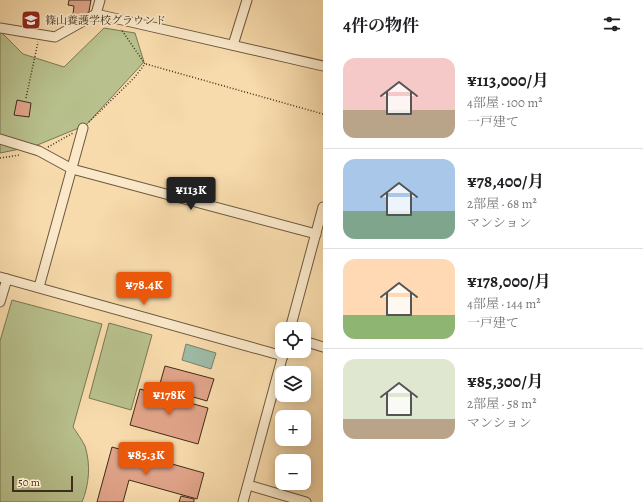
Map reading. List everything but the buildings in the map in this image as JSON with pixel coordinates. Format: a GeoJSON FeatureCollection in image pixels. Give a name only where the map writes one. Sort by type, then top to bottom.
{"type":"FeatureCollection","features":[{"type":"Feature","properties":{"kind":"street"},"geometry":{"type":"LineString","coordinates":[[96,14],[100,0]]}},
{"type":"Feature","properties":{"kind":"street"},"geometry":{"type":"LineString","coordinates":[[233,45],[247,0]]}},
{"type":"Feature","properties":{"kind":"street"},"geometry":{"type":"LineString","coordinates":[[0,28],[55,37],[96,14],[323,66]]}},
{"type":"Feature","properties":{"kind":"street"},"geometry":{"type":"LineString","coordinates":[[39,287],[82,128]]}},
{"type":"Feature","properties":{"kind":"street"},"geometry":{"type":"LineString","coordinates":[[0,139],[39,151],[72,168],[316,234]]}},
{"type":"Feature","properties":{"kind":"street"},"geometry":{"type":"LineString","coordinates":[[292,322],[323,207]]}},
{"type":"Feature","properties":{"kind":"street"},"geometry":{"type":"LineString","coordinates":[[0,302],[3,278],[275,352]]}},
{"type":"Feature","properties":{"kind":"street"},"geometry":{"type":"LineString","coordinates":[[311,343],[323,347]]}},
{"type":"Feature","properties":{"kind":"street"},"geometry":{"type":"LineString","coordinates":[[244,502],[283,358]]}},
{"type":"Feature","properties":{"kind":"street"},"geometry":{"type":"LineString","coordinates":[[248,485],[306,502]]}},
{"type":"Feature","properties":{"kind":"path"},"geometry":{"type":"LineString","coordinates":[[114,18],[145,64],[323,114]]}},
{"type":"Feature","properties":{"kind":"path"},"geometry":{"type":"LineString","coordinates":[[26,98],[39,34]]}},
{"type":"Feature","properties":{"kind":"path"},"geometry":{"type":"LineString","coordinates":[[39,151],[82,128],[134,78],[145,64]]}},
{"type":"Feature","properties":{"kind":"path"},"geometry":{"type":"LineString","coordinates":[[0,158],[24,154]]}},
{"type":"Feature","properties":{"kind":"green space"},"geometry":{"type":"Polygon","coordinates":[[[104,28],[135,33],[144,62],[86,125],[35,146],[0,153],[0,31],[23,54],[64,67],[104,28]]]}},
{"type":"Feature","properties":{"kind":"green space"},"geometry":{"type":"Polygon","coordinates":[[[12,300],[102,324],[73,427],[85,446],[89,468],[88,482],[82,502],[0,502],[0,341],[12,300]]]}},
{"type":"Feature","properties":{"kind":"green space"},"geometry":{"type":"Polygon","coordinates":[[[109,323],[152,335],[131,410],[89,398],[109,323]]]}},
{"type":"Feature","properties":{"kind":"shaded area"},"geometry":{"type":"Polygon","coordinates":[[[186,344],[216,353],[211,369],[182,360],[186,344]]]}},
{"type":"Feature","properties":{"kind":"place","name":"篠山養護学校グラウンド"},"geometry":{"type":"Point","coordinates":[31,20]}}]}
